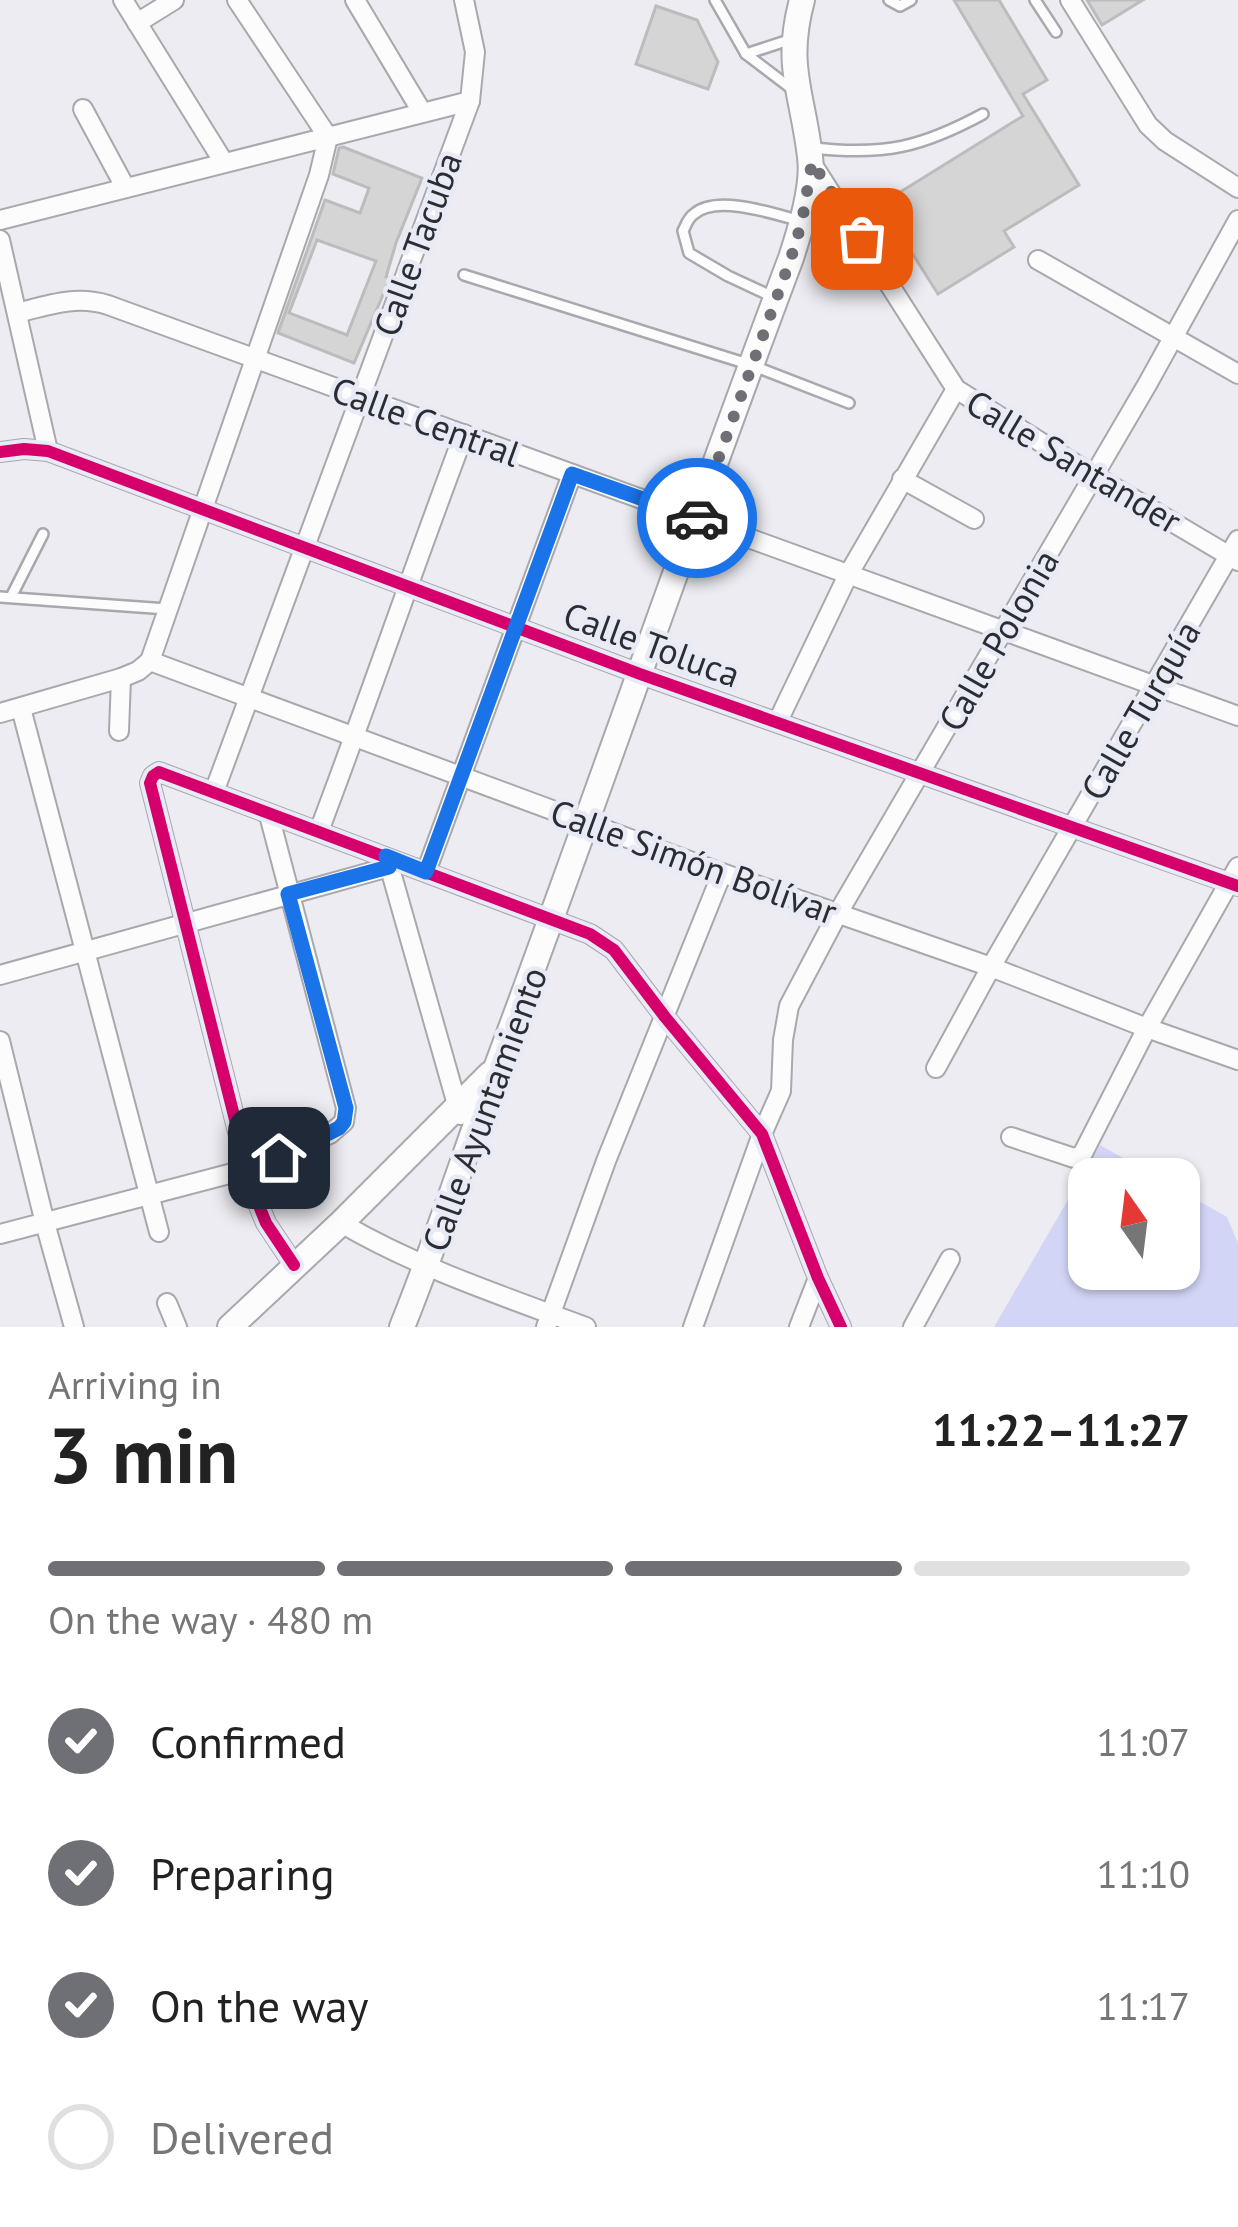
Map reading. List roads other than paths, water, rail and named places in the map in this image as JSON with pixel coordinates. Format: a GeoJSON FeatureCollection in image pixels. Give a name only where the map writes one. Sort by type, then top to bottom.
{"type":"FeatureCollection","features":[{"type":"Feature","properties":{"kind":"main road","name":"Calle Ayuntamiento"},"geometry":{"type":"LineString","coordinates":[[402,1327],[802,221],[810,155],[797,92],[793,39],[802,0]]}},
{"type":"Feature","properties":{"kind":"main road"},"geometry":{"type":"LineString","coordinates":[[230,1327],[496,1067]]}},
{"type":"Feature","properties":{"kind":"street"},"geometry":{"type":"LineString","coordinates":[[123,0],[224,161]]}},
{"type":"Feature","properties":{"kind":"street"},"geometry":{"type":"LineString","coordinates":[[137,23],[174,0]]}},
{"type":"Feature","properties":{"kind":"street"},"geometry":{"type":"LineString","coordinates":[[0,713],[121,678],[151,661],[319,175],[328,137],[237,0]]}},
{"type":"Feature","properties":{"kind":"street"},"geometry":{"type":"LineString","coordinates":[[355,0],[422,112]]}},
{"type":"Feature","properties":{"kind":"street","name":"Calle Tacuba"},"geometry":{"type":"LineString","coordinates":[[214,792],[470,101],[475,52],[464,0]]}},
{"type":"Feature","properties":{"kind":"street"},"geometry":{"type":"LineString","coordinates":[[1070,0],[1148,125],[1165,142],[1238,188]]}},
{"type":"Feature","properties":{"kind":"street"},"geometry":{"type":"LineString","coordinates":[[0,220],[470,101]]}},
{"type":"Feature","properties":{"kind":"street"},"geometry":{"type":"LineString","coordinates":[[83,109],[125,187]]}},
{"type":"Feature","properties":{"kind":"street","name":"Calle Santander"},"geometry":{"type":"LineString","coordinates":[[810,155],[956,389],[1093,475],[1235,552]]}},
{"type":"Feature","properties":{"kind":"street","name":"Calle Polonia"},"geometry":{"type":"LineString","coordinates":[[693,1327],[781,1091],[789,1006],[1238,220]]}},
{"type":"Feature","properties":{"kind":"street"},"geometry":{"type":"LineString","coordinates":[[0,240],[48,451],[0,452]]}},
{"type":"Feature","properties":{"kind":"street"},"geometry":{"type":"LineString","coordinates":[[1038,260],[1238,374]]}},
{"type":"Feature","properties":{"kind":"street","name":"Calle Central"},"geometry":{"type":"LineString","coordinates":[[17,314],[67,301],[95,301],[1238,716]]}},
{"type":"Feature","properties":{"kind":"street"},"geometry":{"type":"LineString","coordinates":[[778,721],[848,575],[956,389]]}},
{"type":"Feature","properties":{"kind":"street"},"geometry":{"type":"LineString","coordinates":[[319,831],[464,434]]}},
{"type":"Feature","properties":{"kind":"street","name":"Calle Toluca"},"geometry":{"type":"LineString","coordinates":[[48,451],[640,674],[1235,878]]}},
{"type":"Feature","properties":{"kind":"street"},"geometry":{"type":"LineString","coordinates":[[426,872],[572,474]]}},
{"type":"Feature","properties":{"kind":"street"},"geometry":{"type":"LineString","coordinates":[[902,479],[974,519]]}},
{"type":"Feature","properties":{"kind":"street","name":"Calle Turquía"},"geometry":{"type":"LineString","coordinates":[[936,1068],[1235,552]]}},
{"type":"Feature","properties":{"kind":"street","name":"Calle Simón Bolívar"},"geometry":{"type":"LineString","coordinates":[[151,661],[1238,1060]]}},
{"type":"Feature","properties":{"kind":"street"},"geometry":{"type":"LineString","coordinates":[[118,731],[121,678]]}},
{"type":"Feature","properties":{"kind":"street"},"geometry":{"type":"LineString","coordinates":[[21,708],[159,1232]]}},
{"type":"Feature","properties":{"kind":"street"},"geometry":{"type":"LineString","coordinates":[[294,1265],[259,1208],[248,1169],[150,783],[163,772],[388,862],[590,934],[614,950],[762,1134],[842,1327]]}},
{"type":"Feature","properties":{"kind":"street"},"geometry":{"type":"LineString","coordinates":[[0,1234],[248,1169],[339,1128],[345,1115],[344,1100],[269,815]]}},
{"type":"Feature","properties":{"kind":"street"},"geometry":{"type":"LineString","coordinates":[[0,976],[388,862]]}},
{"type":"Feature","properties":{"kind":"street"},"geometry":{"type":"LineString","coordinates":[[388,862],[469,1142]]}},
{"type":"Feature","properties":{"kind":"street"},"geometry":{"type":"LineString","coordinates":[[548,1320],[722,872]]}},
{"type":"Feature","properties":{"kind":"street"},"geometry":{"type":"LineString","coordinates":[[1011,1137],[1074,1158],[1082,1155],[1147,1028],[1235,878]]}},
{"type":"Feature","properties":{"kind":"street"},"geometry":{"type":"LineString","coordinates":[[0,1041],[74,1327]]}},
{"type":"Feature","properties":{"kind":"street"},"geometry":{"type":"LineString","coordinates":[[340,1223],[548,1320],[586,1327]]}},
{"type":"Feature","properties":{"kind":"street"},"geometry":{"type":"LineString","coordinates":[[913,1327],[950,1258]]}},
{"type":"Feature","properties":{"kind":"street"},"geometry":{"type":"LineString","coordinates":[[799,1327],[818,1278]]}},
{"type":"Feature","properties":{"kind":"street"},"geometry":{"type":"LineString","coordinates":[[167,1303],[177,1327]]}},
{"type":"Feature","properties":{"kind":"lane"},"geometry":{"type":"LineString","coordinates":[[889,0],[900,6],[911,0]]}},
{"type":"Feature","properties":{"kind":"lane"},"geometry":{"type":"LineString","coordinates":[[1035,0],[1056,32]]}},
{"type":"Feature","properties":{"kind":"lane"},"geometry":{"type":"LineString","coordinates":[[719,3],[746,54],[797,92]]}},
{"type":"Feature","properties":{"kind":"lane"},"geometry":{"type":"LineString","coordinates":[[746,54],[793,39]]}},
{"type":"Feature","properties":{"kind":"lane"},"geometry":{"type":"LineString","coordinates":[[810,155],[888,151],[944,135],[983,114]]}},
{"type":"Feature","properties":{"kind":"lane"},"geometry":{"type":"LineString","coordinates":[[776,298],[688,253],[683,231],[694,213],[713,206],[749,208],[802,221]]}},
{"type":"Feature","properties":{"kind":"lane"},"geometry":{"type":"LineString","coordinates":[[464,275],[751,365],[849,403]]}},
{"type":"Feature","properties":{"kind":"lane"},"geometry":{"type":"LineString","coordinates":[[43,534],[5,597],[167,610]]}}]}
